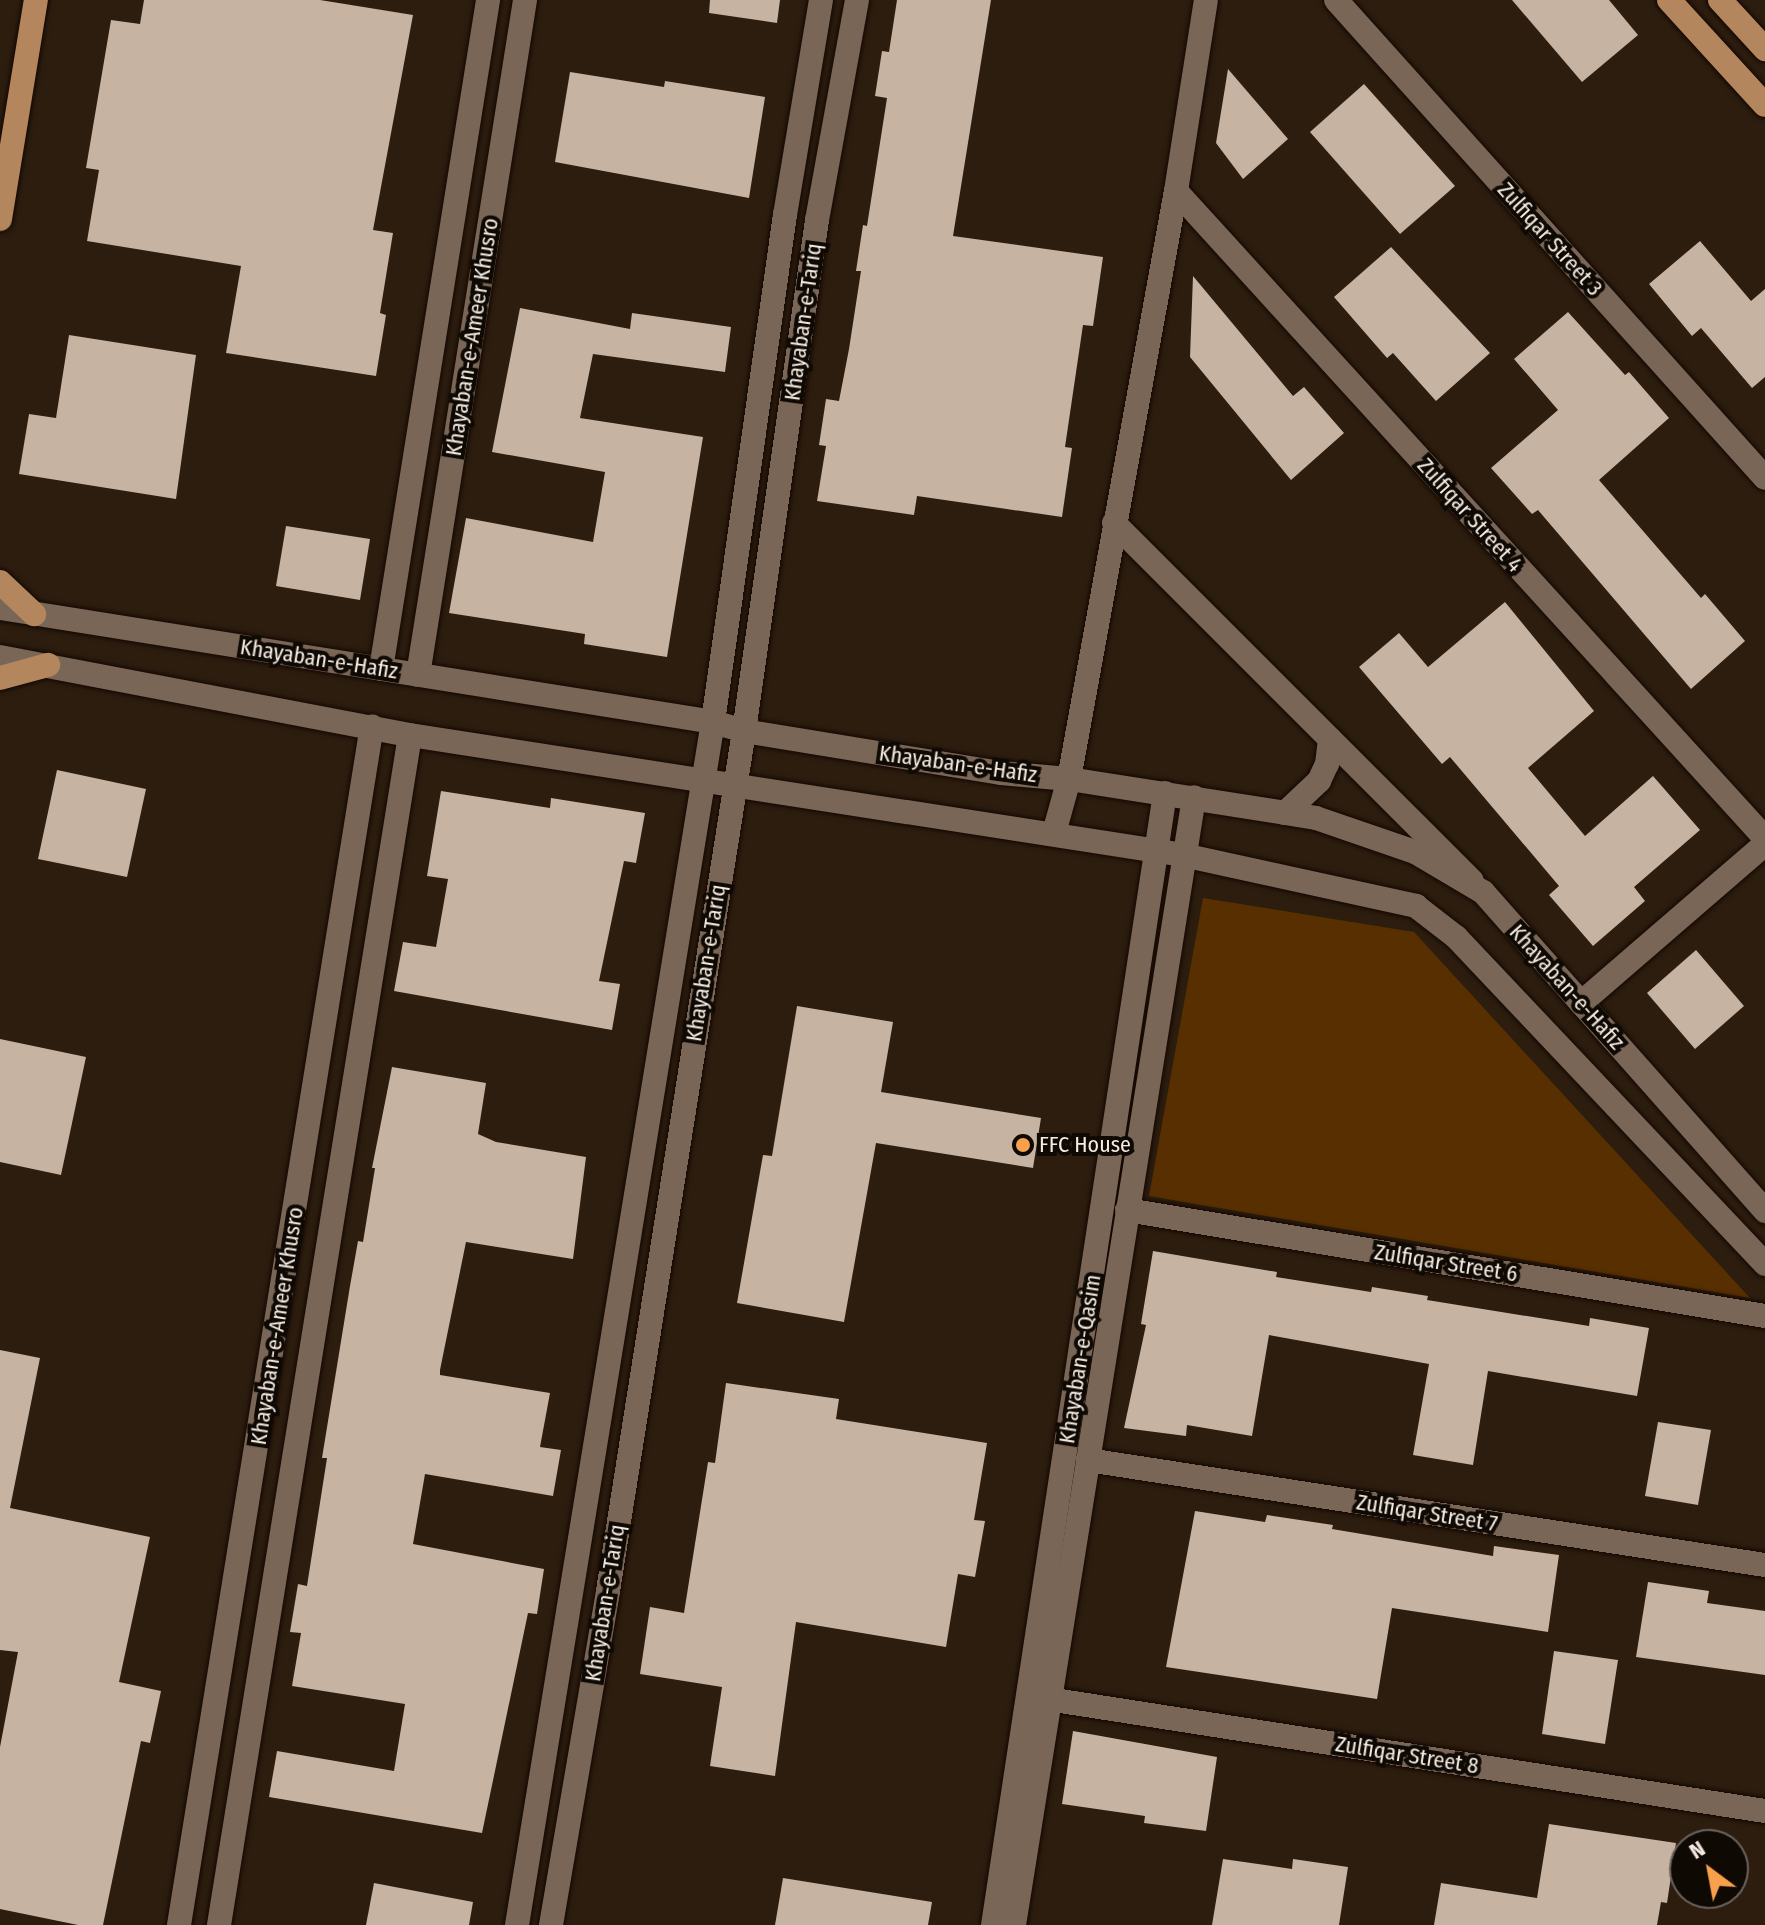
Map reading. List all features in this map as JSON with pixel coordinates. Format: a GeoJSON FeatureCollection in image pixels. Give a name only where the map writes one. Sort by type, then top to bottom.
{"type":"FeatureCollection","features":[{"type":"Feature","properties":{"kind":"main road"},"geometry":{"type":"LineString","coordinates":[[0,219],[36,0]]}},
{"type":"Feature","properties":{"kind":"main road"},"geometry":{"type":"LineString","coordinates":[[1669,0],[1765,105]]}},
{"type":"Feature","properties":{"kind":"main road"},"geometry":{"type":"LineString","coordinates":[[1720,0],[1765,49]]}},
{"type":"Feature","properties":{"kind":"main road"},"geometry":{"type":"LineString","coordinates":[[0,582],[34,614]]}},
{"type":"Feature","properties":{"kind":"main road"},"geometry":{"type":"LineString","coordinates":[[0,678],[48,665]]}},
{"type":"Feature","properties":{"kind":"street","name":"Khayaban-e-Ameer Khusro"},"geometry":{"type":"LineString","coordinates":[[418,675],[525,0]]}},
{"type":"Feature","properties":{"kind":"street","name":"Khayaban-e-Tariq"},"geometry":{"type":"LineString","coordinates":[[517,1925],[713,722],[785,215],[821,0]]}},
{"type":"Feature","properties":{"kind":"street","name":"Khayaban-e-Tariq"},"geometry":{"type":"LineString","coordinates":[[551,1925],[608,1591],[744,731],[817,220],[857,0]]}},
{"type":"Feature","properties":{"kind":"street"},"geometry":{"type":"LineString","coordinates":[[1054,833],[1069,779],[1176,191],[1206,0]]}},
{"type":"Feature","properties":{"kind":"street","name":"Zulfiqar Street 3"},"geometry":{"type":"LineString","coordinates":[[1336,0],[1765,478]]}},
{"type":"Feature","properties":{"kind":"street","name":"Khayaban-e-Ameer Khusro"},"geometry":{"type":"LineString","coordinates":[[381,669],[486,10]]}},
{"type":"Feature","properties":{"kind":"street"},"geometry":{"type":"LineString","coordinates":[[486,10],[521,25]]}},
{"type":"Feature","properties":{"kind":"street","name":"Zulfiqar Street 4"},"geometry":{"type":"LineString","coordinates":[[1176,191],[1765,841]]}},
{"type":"Feature","properties":{"kind":"street"},"geometry":{"type":"LineString","coordinates":[[785,215],[800,226],[817,220]]}},
{"type":"Feature","properties":{"kind":"street"},"geometry":{"type":"LineString","coordinates":[[776,281],[782,272],[793,268],[803,272],[809,282]]}},
{"type":"Feature","properties":{"kind":"street"},"geometry":{"type":"LineString","coordinates":[[1114,523],[1483,892]]}},
{"type":"Feature","properties":{"kind":"street","name":"Khayaban-e-Hafiz"},"geometry":{"type":"LineString","coordinates":[[0,608],[713,722],[744,731],[1001,773],[1069,779],[1316,818],[1415,852],[1483,892],[1765,1211]]}},
{"type":"Feature","properties":{"kind":"street","name":"Khayaban-e-Hafiz"},"geometry":{"type":"LineString","coordinates":[[0,657],[410,735],[1183,855],[1416,906],[1456,937],[1765,1264]]}},
{"type":"Feature","properties":{"kind":"street","name":"Khayaban-e-Ameer Khusro"},"geometry":{"type":"LineString","coordinates":[[179,1925],[372,726]]}},
{"type":"Feature","properties":{"kind":"street","name":"Khayaban-e-Ameer Khusro"},"geometry":{"type":"LineString","coordinates":[[219,1925],[410,735]]}},
{"type":"Feature","properties":{"kind":"street"},"geometry":{"type":"LineString","coordinates":[[1285,813],[1319,781],[1327,764],[1330,739]]}},
{"type":"Feature","properties":{"kind":"street","name":"Khayaban-e-Qasim"},"geometry":{"type":"LineString","coordinates":[[993,1925],[1165,793]]}},
{"type":"Feature","properties":{"kind":"street","name":"Khayaban-e-Qasim"},"geometry":{"type":"LineString","coordinates":[[1014,1925],[1194,797]]}},
{"type":"Feature","properties":{"kind":"street"},"geometry":{"type":"LineString","coordinates":[[1581,1003],[1765,841]]}},
{"type":"Feature","properties":{"kind":"street","name":"Zulfiqar Street 6"},"geometry":{"type":"LineString","coordinates":[[1127,1210],[1765,1316]]}},
{"type":"Feature","properties":{"kind":"street","name":"Zulfiqar Street 7"},"geometry":{"type":"LineString","coordinates":[[1088,1460],[1765,1565]]}},
{"type":"Feature","properties":{"kind":"street"},"geometry":{"type":"LineString","coordinates":[[578,1538],[593,1551],[606,1549],[616,1541]]}},
{"type":"Feature","properties":{"kind":"street"},"geometry":{"type":"LineString","coordinates":[[569,1593],[576,1582],[588,1578],[600,1581],[608,1591]]}},
{"type":"Feature","properties":{"kind":"street","name":"Zulfiqar Street 8"},"geometry":{"type":"LineString","coordinates":[[1048,1699],[1765,1811]]}},
{"type":"Feature","properties":{"kind":"street"},"geometry":{"type":"LineString","coordinates":[[193,1842],[199,1853],[211,1858],[225,1855],[233,1846]]}},
{"type":"Feature","properties":{"kind":"street"},"geometry":{"type":"LineString","coordinates":[[185,1891],[201,1886],[224,1897]]}},
{"type":"Feature","properties":{"kind":"shaded area"},"geometry":{"type":"Polygon","coordinates":[[[1203,898],[1414,932],[1750,1298],[1149,1196],[1203,898]]]}},
{"type":"Feature","properties":{"kind":"building"},"geometry":{"type":"Polygon","coordinates":[[[144,0],[320,0],[413,15],[373,230],[393,233],[380,313],[386,315],[376,376],[226,353],[241,266],[87,241],[99,170],[86,168],[111,20],[140,24],[144,0]]]}},
{"type":"Feature","properties":{"kind":"building"},"geometry":{"type":"Polygon","coordinates":[[[710,0],[780,0],[777,23],[709,13],[710,0]]]}},
{"type":"Feature","properties":{"kind":"building"},"geometry":{"type":"Polygon","coordinates":[[[897,0],[991,0],[953,236],[1103,257],[1093,326],[1083,325],[1065,447],[1072,448],[1062,517],[917,496],[914,515],[817,501],[826,446],[819,445],[826,399],[839,401],[849,349],[861,271],[856,271],[863,225],[867,226],[887,98],[875,96],[882,51],[889,52],[897,0]]]}},
{"type":"Feature","properties":{"kind":"building"},"geometry":{"type":"Polygon","coordinates":[[[1512,0],[1609,0],[1638,35],[1582,82],[1512,0]]]}},
{"type":"Feature","properties":{"kind":"building"},"geometry":{"type":"Polygon","coordinates":[[[1228,69],[1288,139],[1243,179],[1216,143],[1228,69]]]}},
{"type":"Feature","properties":{"kind":"building"},"geometry":{"type":"Polygon","coordinates":[[[570,72],[664,87],[665,81],[765,97],[749,198],[555,162],[570,72]]]}},
{"type":"Feature","properties":{"kind":"building"},"geometry":{"type":"Polygon","coordinates":[[[1364,84],[1455,186],[1400,234],[1310,132],[1364,84]]]}},
{"type":"Feature","properties":{"kind":"building"},"geometry":{"type":"Polygon","coordinates":[[[1700,241],[1751,301],[1765,289],[1765,377],[1752,388],[1701,328],[1692,336],[1649,284],[1700,241]]]}},
{"type":"Feature","properties":{"kind":"building"},"geometry":{"type":"Polygon","coordinates":[[[1391,247],[1490,353],[1436,401],[1393,353],[1387,358],[1334,297],[1391,247]]]}},
{"type":"Feature","properties":{"kind":"building"},"geometry":{"type":"Polygon","coordinates":[[[1193,276],[1293,396],[1304,387],[1344,433],[1291,480],[1190,357],[1193,276]]]}},
{"type":"Feature","properties":{"kind":"building"},"geometry":{"type":"Polygon","coordinates":[[[520,308],[630,329],[632,313],[731,327],[725,372],[593,354],[580,418],[703,437],[667,657],[584,644],[585,634],[449,613],[466,518],[593,542],[605,472],[492,452],[520,308]]]}},
{"type":"Feature","properties":{"kind":"building"},"geometry":{"type":"Polygon","coordinates":[[[1568,312],[1625,375],[1629,372],[1669,418],[1599,480],[1701,598],[1705,594],[1745,641],[1691,689],[1538,510],[1532,514],[1491,468],[1558,410],[1514,359],[1568,312]]]}},
{"type":"Feature","properties":{"kind":"building"},"geometry":{"type":"Polygon","coordinates":[[[69,335],[196,355],[176,499],[19,474],[29,414],[56,418],[69,335]]]}},
{"type":"Feature","properties":{"kind":"building"},"geometry":{"type":"Polygon","coordinates":[[[286,526],[370,539],[360,600],[276,586],[286,526]]]}},
{"type":"Feature","properties":{"kind":"building"},"geometry":{"type":"Polygon","coordinates":[[[1505,602],[1594,711],[1528,768],[1585,836],[1653,776],[1700,830],[1634,887],[1645,901],[1593,946],[1549,895],[1559,886],[1450,757],[1442,764],[1359,667],[1399,633],[1428,667],[1505,602]]]}},
{"type":"Feature","properties":{"kind":"building"},"geometry":{"type":"Polygon","coordinates":[[[57,770],[146,789],[127,877],[38,859],[57,770]]]}},
{"type":"Feature","properties":{"kind":"building"},"geometry":{"type":"Polygon","coordinates":[[[441,791],[550,808],[551,798],[645,813],[636,863],[624,861],[599,981],[620,984],[612,1030],[394,991],[403,942],[436,947],[448,879],[427,876],[441,791]]]}},
{"type":"Feature","properties":{"kind":"building"},"geometry":{"type":"Polygon","coordinates":[[[1696,950],[1744,1006],[1695,1049],[1647,993],[1696,950]]]}},
{"type":"Feature","properties":{"kind":"building"},"geometry":{"type":"Polygon","coordinates":[[[797,1006],[893,1022],[881,1092],[1041,1118],[1033,1168],[876,1143],[844,1322],[737,1303],[763,1155],[772,1156],[797,1006]]]}},
{"type":"Feature","properties":{"kind":"building"},"geometry":{"type":"Polygon","coordinates":[[[0,1039],[86,1057],[61,1175],[0,1162],[0,1039]]]}},
{"type":"Feature","properties":{"kind":"building"},"geometry":{"type":"Polygon","coordinates":[[[392,1067],[486,1083],[478,1134],[496,1142],[586,1157],[573,1259],[466,1242],[440,1370],[440,1375],[550,1393],[540,1447],[561,1450],[553,1496],[425,1474],[413,1544],[544,1569],[537,1614],[528,1613],[482,1833],[269,1797],[277,1751],[394,1771],[405,1704],[292,1686],[301,1633],[290,1632],[298,1584],[307,1586],[327,1458],[322,1458],[350,1286],[358,1241],[363,1242],[375,1168],[372,1168],[392,1067]]]}},
{"type":"Feature","properties":{"kind":"building"},"geometry":{"type":"Polygon","coordinates":[[[1153,1251],[1277,1272],[1276,1277],[1371,1292],[1372,1287],[1428,1296],[1427,1300],[1589,1326],[1590,1318],[1649,1328],[1637,1396],[1488,1371],[1473,1465],[1413,1455],[1429,1364],[1269,1335],[1252,1436],[1187,1425],[1186,1436],[1124,1428],[1146,1325],[1141,1324],[1153,1251]]]}},
{"type":"Feature","properties":{"kind":"building"},"geometry":{"type":"Polygon","coordinates":[[[0,1350],[40,1358],[10,1508],[150,1537],[119,1682],[161,1691],[150,1743],[141,1741],[103,1925],[78,1925],[0,1909],[0,1747],[18,1652],[0,1650],[0,1350]]]}},
{"type":"Feature","properties":{"kind":"building"},"geometry":{"type":"Polygon","coordinates":[[[726,1383],[839,1399],[836,1419],[987,1443],[974,1520],[985,1521],[975,1577],[958,1574],[946,1647],[796,1622],[775,1776],[710,1766],[722,1687],[640,1674],[650,1607],[684,1613],[708,1462],[715,1463],[726,1383]]]}},
{"type":"Feature","properties":{"kind":"building"},"geometry":{"type":"Polygon","coordinates":[[[1658,1422],[1711,1430],[1698,1505],[1645,1496],[1658,1422]]]}},
{"type":"Feature","properties":{"kind":"building"},"geometry":{"type":"Polygon","coordinates":[[[1195,1511],[1265,1522],[1267,1515],[1493,1556],[1494,1546],[1559,1555],[1548,1632],[1392,1608],[1377,1699],[1166,1667],[1195,1511]]]}},
{"type":"Feature","properties":{"kind":"building"},"geometry":{"type":"Polygon","coordinates":[[[1648,1582],[1709,1591],[1707,1603],[1765,1611],[1765,1675],[1636,1657],[1648,1582]]]}},
{"type":"Feature","properties":{"kind":"building"},"geometry":{"type":"Polygon","coordinates":[[[1554,1651],[1618,1660],[1605,1744],[1542,1734],[1554,1651]]]}},
{"type":"Feature","properties":{"kind":"building"},"geometry":{"type":"Polygon","coordinates":[[[1073,1731],[1217,1757],[1206,1831],[1144,1823],[1145,1816],[1062,1804],[1073,1731]]]}},
{"type":"Feature","properties":{"kind":"building"},"geometry":{"type":"Polygon","coordinates":[[[1549,1824],[1669,1842],[1669,1890],[1667,1903],[1661,1902],[1657,1925],[1434,1925],[1441,1883],[1537,1898],[1549,1824]]]}},
{"type":"Feature","properties":{"kind":"building"},"geometry":{"type":"Polygon","coordinates":[[[1223,1859],[1292,1869],[1293,1859],[1348,1867],[1339,1925],[1212,1925],[1223,1859]]]}},
{"type":"Feature","properties":{"kind":"building"},"geometry":{"type":"Polygon","coordinates":[[[783,1878],[932,1902],[928,1925],[775,1925],[783,1878]]]}},
{"type":"Feature","properties":{"kind":"building"},"geometry":{"type":"Polygon","coordinates":[[[374,1883],[473,1902],[469,1925],[366,1925],[374,1883]]]}},
{"type":"Feature","properties":{"kind":"place","name":"FFC House"},"geometry":{"type":"Point","coordinates":[1023,1145]}}]}
